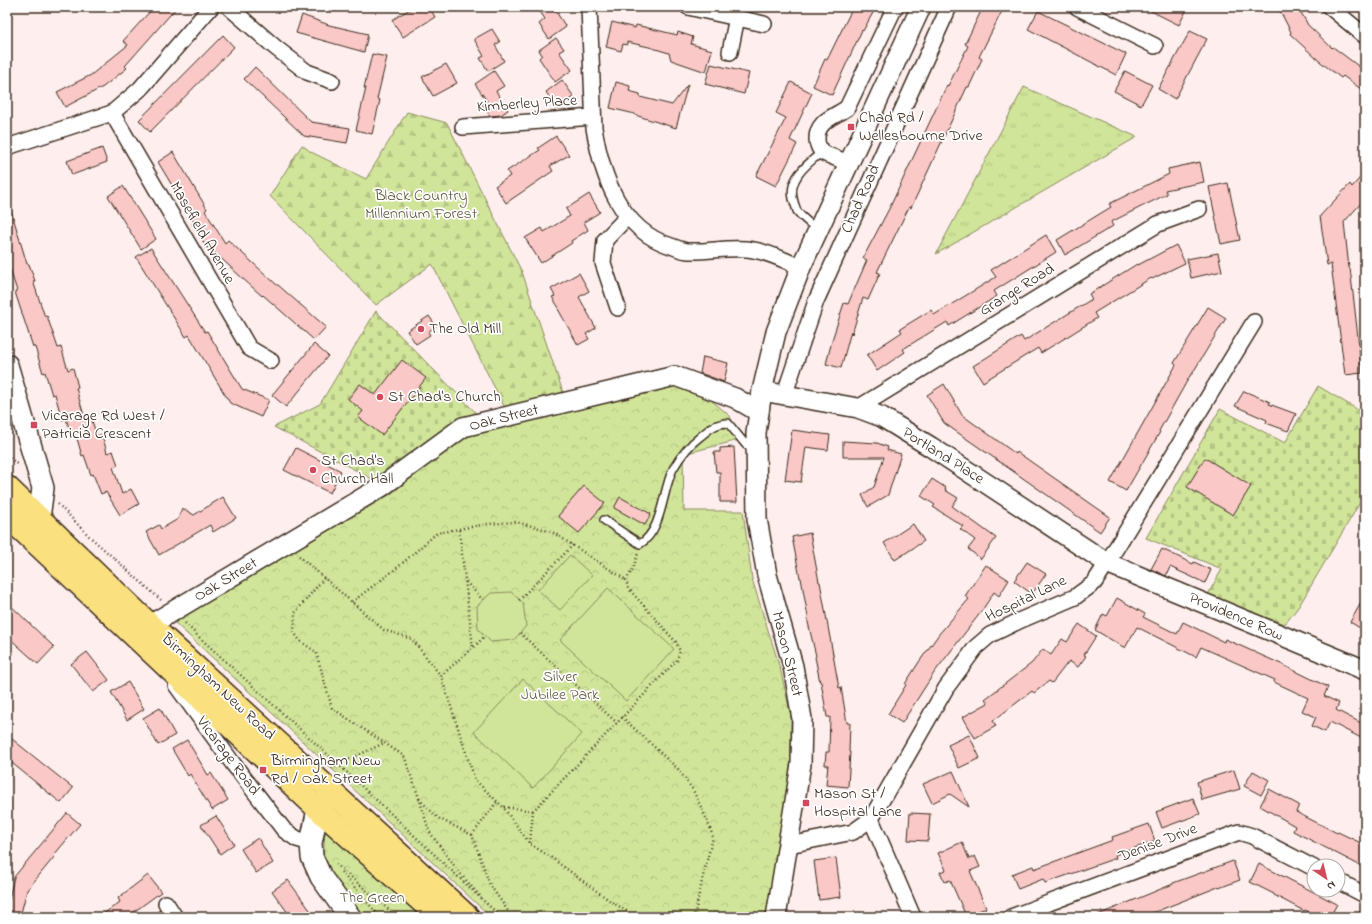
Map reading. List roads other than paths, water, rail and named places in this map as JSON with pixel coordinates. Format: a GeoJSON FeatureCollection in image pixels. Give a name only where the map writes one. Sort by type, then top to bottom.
{"type":"FeatureCollection","features":[{"type":"Feature","properties":{"kind":"highway","name":"Birmingham New Road"},"geometry":{"type":"LineString","coordinates":[[7,487],[150,625],[468,917]]}},
{"type":"Feature","properties":{"kind":"highway","name":"Birmingham New Road"},"geometry":{"type":"LineString","coordinates":[[7,516],[318,809],[439,917]]}},
{"type":"Feature","properties":{"kind":"main road"},"geometry":{"type":"LineString","coordinates":[[7,365],[43,488],[39,518],[29,537]]}},
{"type":"Feature","properties":{"kind":"main road"},"geometry":{"type":"LineString","coordinates":[[333,793],[318,809],[311,843],[312,857],[321,877],[350,917]]}},
{"type":"Feature","properties":{"kind":"street"},"geometry":{"type":"LineString","coordinates":[[7,147],[112,113],[140,89],[211,7]]}},
{"type":"Feature","properties":{"kind":"street"},"geometry":{"type":"LineString","coordinates":[[229,7],[276,48],[307,72],[332,82]]}},
{"type":"Feature","properties":{"kind":"street"},"geometry":{"type":"LineString","coordinates":[[589,7],[593,117],[596,142],[615,198],[628,216],[653,239],[687,251],[751,249],[764,252],[801,268]]}},
{"type":"Feature","properties":{"kind":"street"},"geometry":{"type":"LineString","coordinates":[[688,7],[764,24]]}},
{"type":"Feature","properties":{"kind":"street"},"geometry":{"type":"LineString","coordinates":[[849,163],[822,152],[817,144],[817,132],[823,124],[834,115],[848,108],[895,7]]}},
{"type":"Feature","properties":{"kind":"street","name":"Chad Road"},"geometry":{"type":"LineString","coordinates":[[762,391],[776,332],[801,268],[921,7]]}},
{"type":"Feature","properties":{"kind":"street","name":"Chad Road"},"geometry":{"type":"LineString","coordinates":[[784,396],[816,302],[949,7]]}},
{"type":"Feature","properties":{"kind":"street"},"geometry":{"type":"LineString","coordinates":[[1077,7],[1155,46]]}},
{"type":"Feature","properties":{"kind":"street"},"geometry":{"type":"LineString","coordinates":[[1330,7],[1365,36]]}},
{"type":"Feature","properties":{"kind":"street"},"geometry":{"type":"LineString","coordinates":[[730,52],[737,17]]}},
{"type":"Feature","properties":{"kind":"street","name":"Masefield Avenue"},"geometry":{"type":"LineString","coordinates":[[112,113],[249,348],[271,361]]}},
{"type":"Feature","properties":{"kind":"street","name":"Kimberley Place"},"geometry":{"type":"LineString","coordinates":[[463,127],[593,117]]}},
{"type":"Feature","properties":{"kind":"street","name":"Grange Road"},"geometry":{"type":"LineString","coordinates":[[858,408],[1158,224],[1199,209]]}},
{"type":"Feature","properties":{"kind":"street"},"geometry":{"type":"LineString","coordinates":[[618,308],[603,263],[605,240],[628,216]]}},
{"type":"Feature","properties":{"kind":"street","name":"Hospital Lane"},"geometry":{"type":"LineString","coordinates":[[871,819],[946,688],[976,647],[990,635],[1075,597],[1094,583],[1254,322]]}},
{"type":"Feature","properties":{"kind":"street","name":"Oak Street"},"geometry":{"type":"LineString","coordinates":[[150,625],[382,487],[463,427],[675,376],[735,398],[759,412]]}},
{"type":"Feature","properties":{"kind":"street","name":"Portland Place"},"geometry":{"type":"LineString","coordinates":[[762,391],[858,408],[882,417],[931,447],[1107,563]]}},
{"type":"Feature","properties":{"kind":"street","name":"Mason Street"},"geometry":{"type":"LineString","coordinates":[[762,391],[756,434],[757,519],[765,568],[793,666],[802,719],[801,764],[789,845],[776,917]]}},
{"type":"Feature","properties":{"kind":"street","name":"Providence Row"},"geometry":{"type":"LineString","coordinates":[[1107,563],[1365,670]]}},
{"type":"Feature","properties":{"kind":"street","name":"Vicarage Road"},"geometry":{"type":"LineString","coordinates":[[155,656],[234,766],[284,830],[297,839],[311,843]]}},
{"type":"Feature","properties":{"kind":"street"},"geometry":{"type":"LineString","coordinates":[[789,845],[853,832],[871,819],[913,917]]}},
{"type":"Feature","properties":{"kind":"street","name":"Denise Drive"},"geometry":{"type":"LineString","coordinates":[[1011,917],[1239,832],[1252,836],[1306,864]]}},
{"type":"Feature","properties":{"kind":"street"},"geometry":{"type":"LineString","coordinates":[[1346,885],[1365,895]]}},
{"type":"Feature","properties":{"kind":"lane"},"geometry":{"type":"LineString","coordinates":[[818,231],[797,210],[791,194],[793,185],[798,175],[805,166],[822,152]]}},
{"type":"Feature","properties":{"kind":"lane"},"geometry":{"type":"LineString","coordinates":[[604,520],[640,544],[648,539],[655,528],[673,469],[692,443],[711,427],[721,423],[728,423],[746,445],[756,446]]}},
{"type":"Feature","properties":{"kind":"place","name":"Chad Rd / Wellesbourne Drive"},"geometry":{"type":"Point","coordinates":[851,127]}},
{"type":"Feature","properties":{"kind":"place","name":"The Old Mill"},"geometry":{"type":"Point","coordinates":[421,329]}},
{"type":"Feature","properties":{"kind":"place","name":"St Chad's Church"},"geometry":{"type":"Point","coordinates":[380,397]}},
{"type":"Feature","properties":{"kind":"place","name":"Vicarage Rd West / Patricia Crescent"},"geometry":{"type":"Point","coordinates":[34,425]}},
{"type":"Feature","properties":{"kind":"place","name":"St Chad's Church Hall"},"geometry":{"type":"Point","coordinates":[313,470]}},
{"type":"Feature","properties":{"kind":"place","name":"Birmingham New Rd / Oak Street"},"geometry":{"type":"Point","coordinates":[263,770]}},
{"type":"Feature","properties":{"kind":"place","name":"Mason St / Hospital Lane"},"geometry":{"type":"Point","coordinates":[806,803]}},
{"type":"Feature","properties":{"kind":"park label","name":"Black Country Millennium Forest"},"geometry":{"type":"Point","coordinates":[421,205]}},
{"type":"Feature","properties":{"kind":"park label","name":"Silver Jubilee Park"},"geometry":{"type":"Point","coordinates":[560,686]}},
{"type":"Feature","properties":{"kind":"park label","name":"The Green"},"geometry":{"type":"Point","coordinates":[372,898]}}]}
